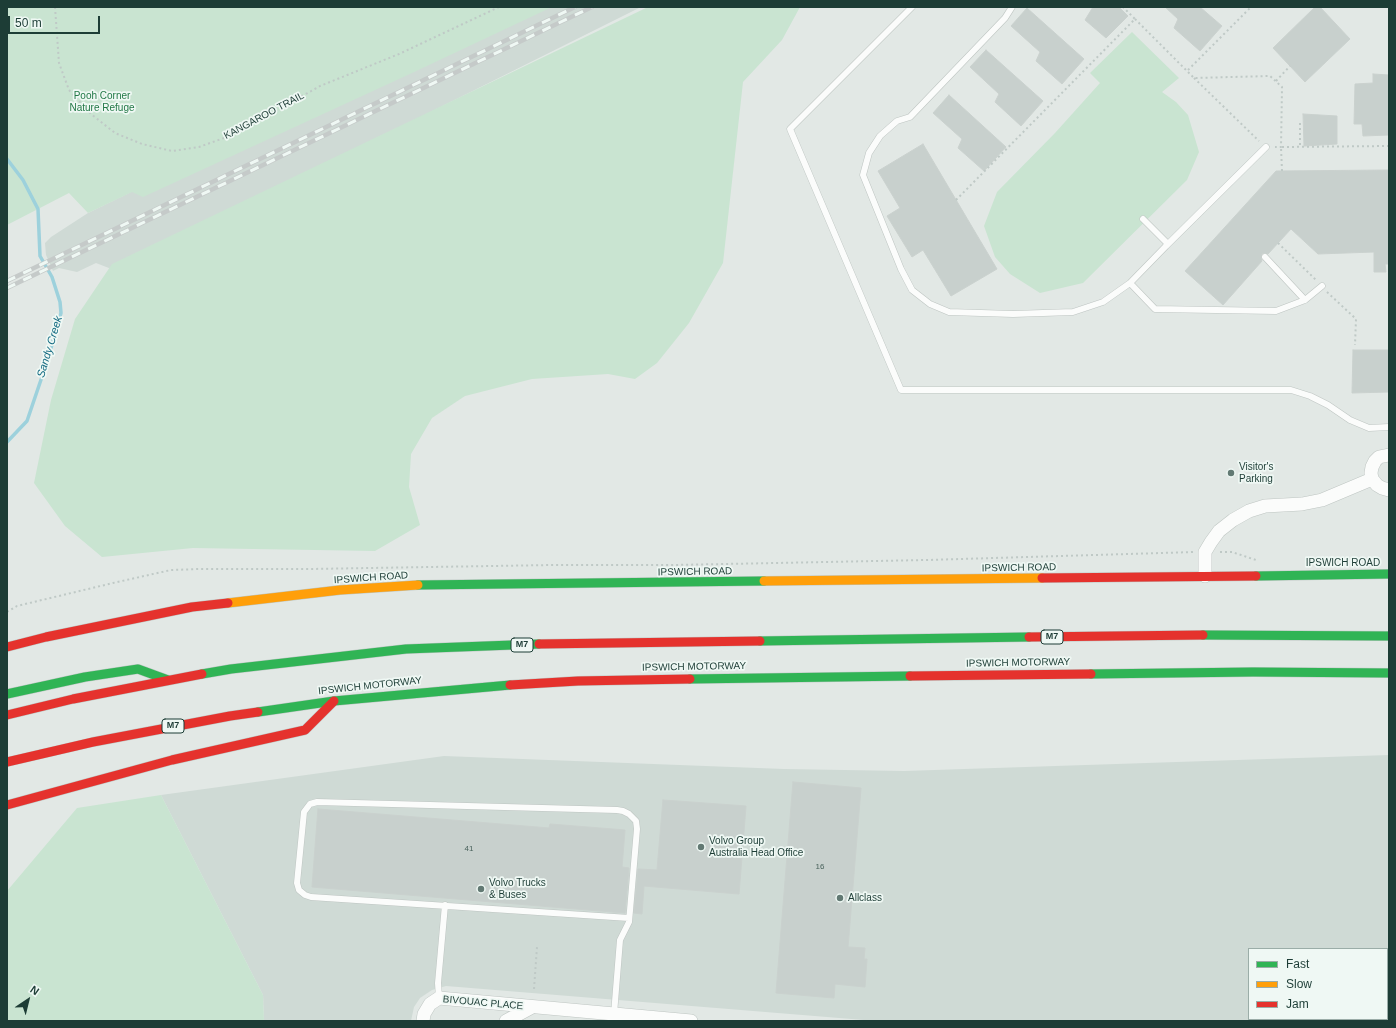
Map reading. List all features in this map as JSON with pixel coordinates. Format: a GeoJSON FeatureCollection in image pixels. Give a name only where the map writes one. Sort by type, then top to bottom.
{"type":"FeatureCollection","features":[{"type":"Feature","properties":{"kind":"main road","name":"IPSWICH ROAD"},"geometry":{"type":"LineString","coordinates":[[7,647],[46,637],[192,607],[340,590],[413,586],[1389,574]]}},
{"type":"Feature","properties":{"kind":"main road","name":"M7"},"geometry":{"type":"LineString","coordinates":[[7,715],[73,699],[231,669],[406,649],[493,645],[1126,635],[1389,636]]}},
{"type":"Feature","properties":{"kind":"main road"},"geometry":{"type":"LineString","coordinates":[[7,694],[85,677],[138,669],[168,680]]}},
{"type":"Feature","properties":{"kind":"main road","name":"IPSWICH MOTORWAY"},"geometry":{"type":"LineString","coordinates":[[10,762],[93,742],[230,716],[334,701],[476,687],[578,681],[770,677],[1261,672],[1389,673]]}},
{"type":"Feature","properties":{"kind":"main road"},"geometry":{"type":"LineString","coordinates":[[7,806],[172,760],[305,730],[334,701]]}},
{"type":"Feature","properties":{"kind":"street"},"geometry":{"type":"LineString","coordinates":[[1389,455],[1379,457],[1375,461],[1371,473],[1372,479],[1377,485],[1389,490]]}},
{"type":"Feature","properties":{"kind":"street"},"geometry":{"type":"LineString","coordinates":[[1205,576],[1205,552],[1219,532],[1233,520],[1249,511],[1264,506],[1302,504],[1322,500],[1372,479]]}},
{"type":"Feature","properties":{"kind":"street","name":"BIVOUAC PLACE"},"geometry":{"type":"LineString","coordinates":[[423,1021],[424,1014],[430,1004],[439,998],[691,1021]]}},
{"type":"Feature","properties":{"kind":"street","name":"BIVOUAC PLACE"},"geometry":{"type":"LineString","coordinates":[[506,1021],[532,1007]]}},
{"type":"Feature","properties":{"kind":"lane"},"geometry":{"type":"LineString","coordinates":[[912,7],[790,129],[901,390],[1291,390],[1310,396],[1328,405],[1350,420],[1369,428],[1389,427]]}},
{"type":"Feature","properties":{"kind":"lane"},"geometry":{"type":"LineString","coordinates":[[1012,7],[1005,18],[910,117],[897,121],[880,136],[869,153],[863,175],[901,269],[912,290],[930,304],[949,312],[1013,314],[1073,312],[1103,302],[1130,283],[1266,147]]}},
{"type":"Feature","properties":{"kind":"lane"},"geometry":{"type":"LineString","coordinates":[[1143,219],[1168,244],[1166,246]]}},
{"type":"Feature","properties":{"kind":"lane"},"geometry":{"type":"LineString","coordinates":[[1265,257],[1305,300]]}},
{"type":"Feature","properties":{"kind":"lane"},"geometry":{"type":"LineString","coordinates":[[1130,283],[1155,308],[1276,311],[1305,300],[1322,286]]}},
{"type":"Feature","properties":{"kind":"lane"},"geometry":{"type":"LineString","coordinates":[[614,1014],[620,940],[628,925],[629,918],[637,824],[631,816],[623,811],[317,802],[311,803],[306,808],[303,816],[297,883],[298,888],[302,893],[311,896],[629,918]]}},
{"type":"Feature","properties":{"kind":"lane"},"geometry":{"type":"LineString","coordinates":[[439,998],[438,983],[445,905]]}},
{"type":"Feature","properties":{"kind":"path","name":"KANGAROO TRAIL"},"geometry":{"type":"LineString","coordinates":[[55,7],[59,63],[69,90],[91,114],[115,133],[142,144],[172,151],[199,147],[235,134],[320,86],[399,54],[499,7]]}},
{"type":"Feature","properties":{"kind":"path"},"geometry":{"type":"LineString","coordinates":[[1123,7],[1266,147],[1389,146],[1389,136]]}},
{"type":"Feature","properties":{"kind":"path"},"geometry":{"type":"LineString","coordinates":[[1188,70],[1251,7]]}},
{"type":"Feature","properties":{"kind":"path"},"geometry":{"type":"LineString","coordinates":[[956,200],[1136,19]]}},
{"type":"Feature","properties":{"kind":"path"},"geometry":{"type":"LineString","coordinates":[[1276,81],[1290,66]]}},
{"type":"Feature","properties":{"kind":"path"},"geometry":{"type":"LineString","coordinates":[[1194,78],[1270,76],[1282,87],[1282,171]]}},
{"type":"Feature","properties":{"kind":"path"},"geometry":{"type":"LineString","coordinates":[[1300,123],[1300,147]]}},
{"type":"Feature","properties":{"kind":"path"},"geometry":{"type":"LineString","coordinates":[[7,612],[17,606],[170,570],[310,569],[551,564],[674,565],[1186,552]]}},
{"type":"Feature","properties":{"kind":"path"},"geometry":{"type":"LineString","coordinates":[[534,988],[537,947]]}},
{"type":"Feature","properties":{"kind":"shaded area"},"geometry":{"type":"Polygon","coordinates":[[[510,7],[641,7],[114,270],[96,263],[77,272],[59,268],[53,271],[46,255],[45,243],[51,237],[88,213],[510,7]]]}},
{"type":"Feature","properties":{"kind":"shaded area"},"geometry":{"type":"Polygon","coordinates":[[[1389,755],[1389,1021],[876,1021],[446,986],[432,990],[420,998],[414,1007],[411,1021],[264,1021],[263,995],[161,795],[444,756],[784,769],[904,771],[1389,755]]]}},
{"type":"Feature","properties":{"kind":"green space","name":"Pooh Corner Nature Refuge"},"geometry":{"type":"Polygon","coordinates":[[[7,7],[552,7],[143,197],[132,192],[88,213],[69,193],[7,225],[7,7]]]}},
{"type":"Feature","properties":{"kind":"green space"},"geometry":{"type":"Polygon","coordinates":[[[648,7],[800,7],[782,40],[743,82],[723,263],[689,323],[657,363],[635,379],[608,374],[532,379],[465,396],[432,418],[411,454],[409,487],[420,525],[375,551],[193,548],[102,557],[65,526],[34,483],[51,400],[75,319],[112,264],[648,7]]]}},
{"type":"Feature","properties":{"kind":"green space"},"geometry":{"type":"Polygon","coordinates":[[[1132,32],[1179,78],[1162,92],[1176,102],[1188,115],[1199,152],[1187,180],[1083,283],[1040,293],[1010,274],[995,257],[984,226],[997,192],[1055,133],[1100,83],[1090,73],[1132,32]]]}},
{"type":"Feature","properties":{"kind":"green space"},"geometry":{"type":"Polygon","coordinates":[[[161,795],[263,995],[264,1021],[7,1021],[7,891],[77,808],[161,795]]]}},
{"type":"Feature","properties":{"kind":"building"},"geometry":{"type":"Polygon","coordinates":[[[1093,7],[1119,7],[1128,16],[1106,38],[1085,20],[1093,7]]]}},
{"type":"Feature","properties":{"kind":"building"},"geometry":{"type":"Polygon","coordinates":[[[1165,7],[1200,7],[1222,26],[1200,51],[1174,28],[1178,19],[1165,7]]]}},
{"type":"Feature","properties":{"kind":"building"},"geometry":{"type":"Polygon","coordinates":[[[1315,7],[1320,7],[1350,39],[1305,82],[1273,48],[1315,7]]]}},
{"type":"Feature","properties":{"kind":"building"},"geometry":{"type":"Polygon","coordinates":[[[1027,8],[1084,59],[1062,84],[1036,61],[1040,52],[1011,26],[1027,8]]]}},
{"type":"Feature","properties":{"kind":"building"},"geometry":{"type":"Polygon","coordinates":[[[986,50],[1043,101],[1021,126],[995,102],[999,94],[970,67],[986,50]]]}},
{"type":"Feature","properties":{"kind":"building"},"geometry":{"type":"Polygon","coordinates":[[[1373,74],[1389,75],[1389,135],[1363,136],[1362,124],[1354,124],[1355,84],[1373,83],[1373,74]]]}},
{"type":"Feature","properties":{"kind":"building"},"geometry":{"type":"Polygon","coordinates":[[[949,95],[1006,147],[984,171],[958,148],[962,139],[933,113],[949,95]]]}},
{"type":"Feature","properties":{"kind":"building"},"geometry":{"type":"Polygon","coordinates":[[[1303,114],[1337,116],[1337,144],[1304,146],[1303,114]]]}},
{"type":"Feature","properties":{"kind":"building"},"geometry":{"type":"Polygon","coordinates":[[[923,144],[997,269],[951,296],[923,250],[912,257],[887,216],[900,208],[878,171],[923,144]]]}},
{"type":"Feature","properties":{"kind":"building"},"geometry":{"type":"Polygon","coordinates":[[[1389,170],[1389,264],[1385,264],[1386,272],[1374,272],[1374,252],[1318,254],[1291,229],[1268,254],[1262,254],[1262,261],[1223,305],[1185,271],[1276,171],[1389,170]]]}},
{"type":"Feature","properties":{"kind":"building"},"geometry":{"type":"Polygon","coordinates":[[[1353,350],[1389,350],[1389,392],[1352,393],[1353,350]]]}},
{"type":"Feature","properties":{"kind":"building"},"geometry":{"type":"Polygon","coordinates":[[[793,782],[861,788],[848,947],[865,948],[864,959],[867,959],[865,987],[835,984],[834,998],[776,993],[793,782]]]}},
{"type":"Feature","properties":{"kind":"building","name":"Volvo Group Australia Head Office"},"geometry":{"type":"Polygon","coordinates":[[[663,800],[746,806],[739,894],[644,886],[642,914],[634,913],[638,869],[657,870],[663,800]]]}},
{"type":"Feature","properties":{"kind":"building"},"geometry":{"type":"Polygon","coordinates":[[[318,809],[549,828],[550,824],[625,830],[622,867],[629,868],[625,913],[312,887],[318,809]]]}},
{"type":"Feature","properties":{"kind":"waterway","name":"Sandy Creek"},"geometry":{"type":"LineString","coordinates":[[7,159],[23,180],[38,209],[40,256],[52,277],[60,302],[61,313],[47,362],[27,421],[7,442]]}},
{"type":"Feature","properties":{"kind":"railway"},"geometry":{"type":"LineString","coordinates":[[7,281],[575,7]]}},
{"type":"Feature","properties":{"kind":"railway"},"geometry":{"type":"LineString","coordinates":[[7,288],[592,7]]}},
{"type":"Feature","properties":{"kind":"traffic: fast"},"geometry":{"type":"LineString","coordinates":[[1256,576],[1389,574]]}},
{"type":"Feature","properties":{"kind":"traffic: fast"},"geometry":{"type":"LineString","coordinates":[[418,585],[764,581]]}},
{"type":"Feature","properties":{"kind":"traffic: fast"},"geometry":{"type":"LineString","coordinates":[[1203,635],[1389,636]]}},
{"type":"Feature","properties":{"kind":"traffic: fast"},"geometry":{"type":"LineString","coordinates":[[760,641],[1029,637]]}},
{"type":"Feature","properties":{"kind":"traffic: fast"},"geometry":{"type":"LineString","coordinates":[[202,674],[231,669],[406,649],[539,644]]}},
{"type":"Feature","properties":{"kind":"traffic: fast"},"geometry":{"type":"LineString","coordinates":[[7,694],[85,677],[138,669],[168,680]]}},
{"type":"Feature","properties":{"kind":"traffic: fast"},"geometry":{"type":"LineString","coordinates":[[1091,674],[1253,672],[1389,673]]}},
{"type":"Feature","properties":{"kind":"traffic: fast"},"geometry":{"type":"LineString","coordinates":[[690,679],[910,676]]}},
{"type":"Feature","properties":{"kind":"traffic: fast"},"geometry":{"type":"LineString","coordinates":[[258,712],[334,701],[510,685]]}},
{"type":"Feature","properties":{"kind":"traffic: slow"},"geometry":{"type":"LineString","coordinates":[[764,581],[1042,578]]}},
{"type":"Feature","properties":{"kind":"traffic: slow"},"geometry":{"type":"LineString","coordinates":[[228,603],[340,590],[418,585]]}},
{"type":"Feature","properties":{"kind":"traffic: jam"},"geometry":{"type":"LineString","coordinates":[[1042,578],[1256,576]]}},
{"type":"Feature","properties":{"kind":"traffic: jam"},"geometry":{"type":"LineString","coordinates":[[7,647],[46,637],[192,607],[228,603]]}},
{"type":"Feature","properties":{"kind":"traffic: jam"},"geometry":{"type":"LineString","coordinates":[[1029,637],[1203,635]]}},
{"type":"Feature","properties":{"kind":"traffic: jam"},"geometry":{"type":"LineString","coordinates":[[539,644],[760,641]]}},
{"type":"Feature","properties":{"kind":"traffic: jam"},"geometry":{"type":"LineString","coordinates":[[7,715],[73,699],[202,674]]}},
{"type":"Feature","properties":{"kind":"traffic: jam"},"geometry":{"type":"LineString","coordinates":[[910,676],[1091,674]]}},
{"type":"Feature","properties":{"kind":"traffic: jam"},"geometry":{"type":"LineString","coordinates":[[510,685],[578,681],[690,679]]}},
{"type":"Feature","properties":{"kind":"traffic: jam"},"geometry":{"type":"LineString","coordinates":[[7,805],[172,760],[305,730],[334,701]]}},
{"type":"Feature","properties":{"kind":"traffic: jam"},"geometry":{"type":"LineString","coordinates":[[7,762],[93,742],[258,712]]}},
{"type":"Feature","properties":{"kind":"place","name":"Visitor's Parking"},"geometry":{"type":"Point","coordinates":[1231,473]}},
{"type":"Feature","properties":{"kind":"place","name":"Volvo Group Australia Head Office"},"geometry":{"type":"Point","coordinates":[701,847]}},
{"type":"Feature","properties":{"kind":"place","name":"Volvo Trucks & Buses"},"geometry":{"type":"Point","coordinates":[481,889]}},
{"type":"Feature","properties":{"kind":"place","name":"Allclass"},"geometry":{"type":"Point","coordinates":[840,898]}}]}
